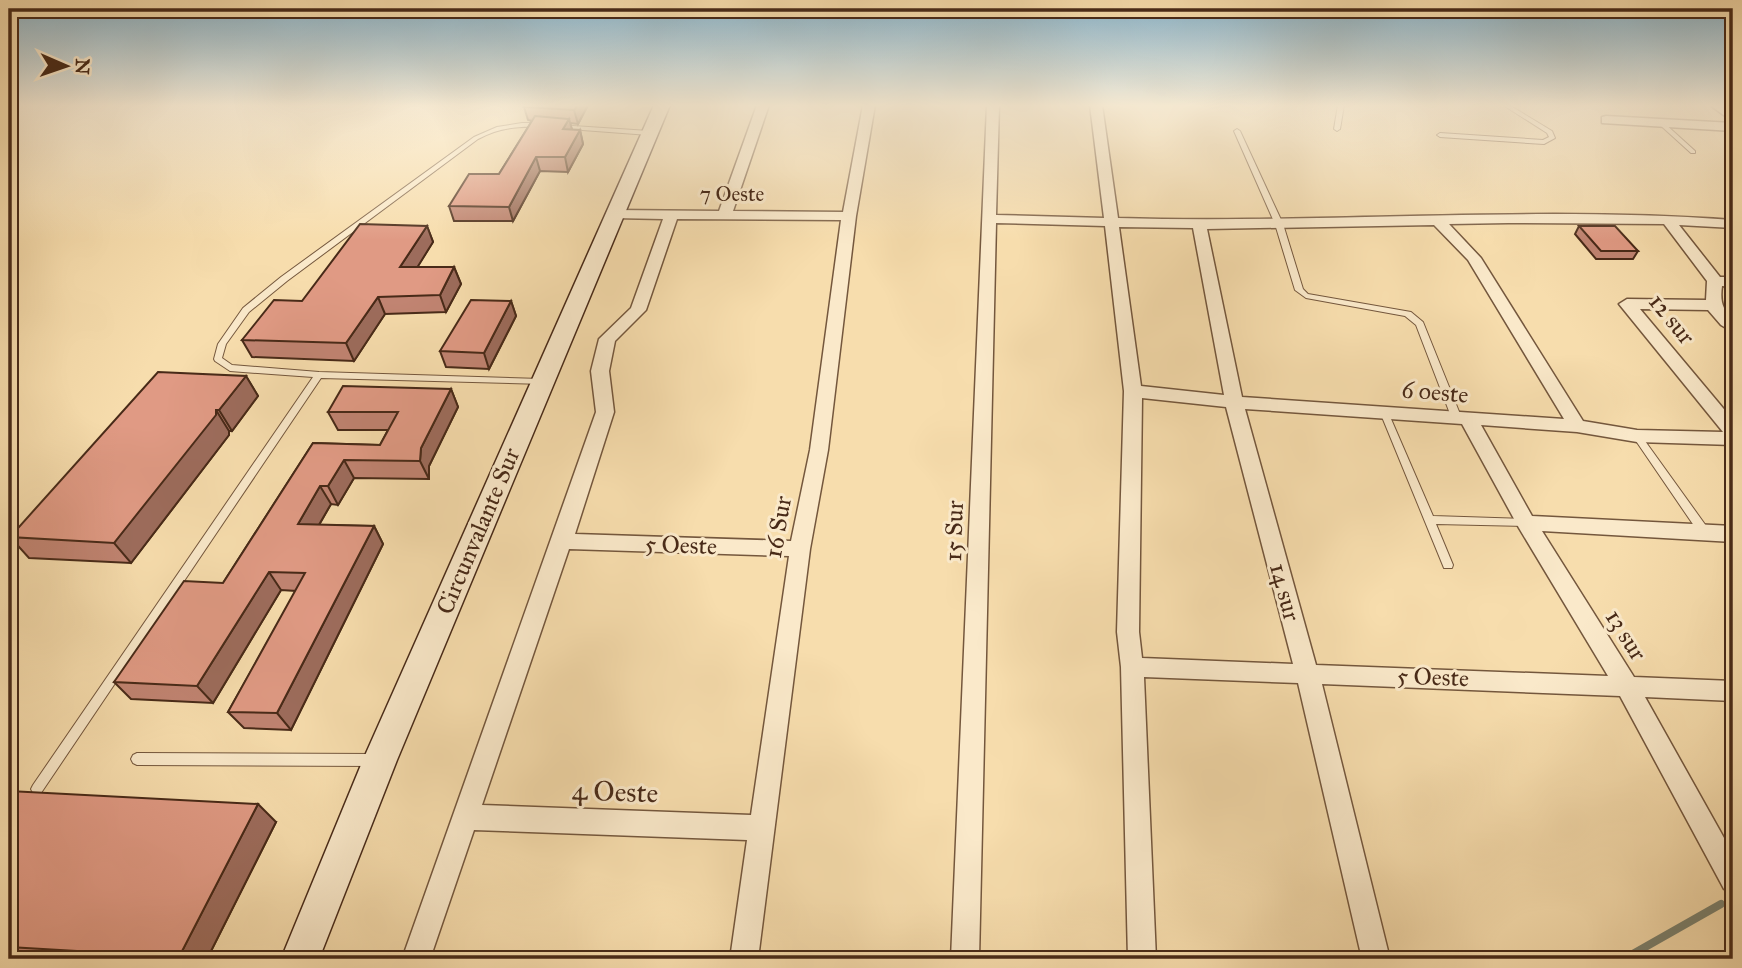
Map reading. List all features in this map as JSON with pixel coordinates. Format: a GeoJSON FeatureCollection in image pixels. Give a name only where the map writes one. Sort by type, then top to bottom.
{"type":"FeatureCollection","features":[{"type":"Feature","properties":{"kind":"main road","name":"Circunvalante Sur"},"geometry":{"type":"LineString","coordinates":[[300,959],[380,760],[642,150]]}},
{"type":"Feature","properties":{"kind":"street"},"geometry":{"type":"LineString","coordinates":[[725,214],[747,150]]}},
{"type":"Feature","properties":{"kind":"street","name":"16 Sur"},"geometry":{"type":"LineString","coordinates":[[744,959],[800,549],[819,450],[849,216],[861,150]]}},
{"type":"Feature","properties":{"kind":"street","name":"15 Sur"},"geometry":{"type":"LineString","coordinates":[[965,959],[992,150]]}},
{"type":"Feature","properties":{"kind":"street"},"geometry":{"type":"LineString","coordinates":[[1102,150],[1133,391],[1128,632],[1132,667],[1143,959]]}},
{"type":"Feature","properties":{"kind":"street","name":"7 Oeste"},"geometry":{"type":"LineString","coordinates":[[614,214],[849,216]]}},
{"type":"Feature","properties":{"kind":"street"},"geometry":{"type":"LineString","coordinates":[[416,959],[605,412],[600,371],[607,339],[638,310],[672,214]]}},
{"type":"Feature","properties":{"kind":"street"},"geometry":{"type":"LineString","coordinates":[[990,219],[1279,224],[1667,219],[1733,224]]}},
{"type":"Feature","properties":{"kind":"street"},"geometry":{"type":"LineString","coordinates":[[1667,219],[1715,281],[1712,305],[1733,327]]}},
{"type":"Feature","properties":{"kind":"street"},"geometry":{"type":"LineString","coordinates":[[1438,220],[1474,258],[1577,426]]}},
{"type":"Feature","properties":{"kind":"street","name":"14 sur"},"geometry":{"type":"LineString","coordinates":[[1199,223],[1234,402],[1307,672],[1376,959]]}},
{"type":"Feature","properties":{"kind":"street"},"geometry":{"type":"LineString","coordinates":[[1715,281],[1733,282]]}},
{"type":"Feature","properties":{"kind":"street","name":"12 sur"},"geometry":{"type":"LineString","coordinates":[[1712,305],[1630,302],[1628,306],[1733,432]]}},
{"type":"Feature","properties":{"kind":"street","name":"6 oeste"},"geometry":{"type":"LineString","coordinates":[[1133,391],[1234,402],[1577,426],[1637,436],[1733,439]]}},
{"type":"Feature","properties":{"kind":"street","name":"13 sur"},"geometry":{"type":"LineString","coordinates":[[1463,419],[1626,685],[1733,880]]}},
{"type":"Feature","properties":{"kind":"street"},"geometry":{"type":"LineString","coordinates":[[1526,523],[1733,534]]}},
{"type":"Feature","properties":{"kind":"street","name":"5 Oeste"},"geometry":{"type":"LineString","coordinates":[[562,541],[800,549]]}},
{"type":"Feature","properties":{"kind":"street","name":"5 Oeste"},"geometry":{"type":"LineString","coordinates":[[1132,667],[1733,691]]}},
{"type":"Feature","properties":{"kind":"street","name":"4 Oeste"},"geometry":{"type":"LineString","coordinates":[[465,817],[762,828]]}},
{"type":"Feature","properties":{"kind":"lane"},"geometry":{"type":"LineString","coordinates":[[459,150],[295,270],[246,310],[222,344],[218,359],[230,368],[319,375],[542,382]]}},
{"type":"Feature","properties":{"kind":"lane"},"geometry":{"type":"LineString","coordinates":[[1246,150],[1279,224],[1299,289],[1307,296],[1408,314],[1420,324],[1463,419]]}},
{"type":"Feature","properties":{"kind":"lane"},"geometry":{"type":"LineString","coordinates":[[37,789],[319,375]]}},
{"type":"Feature","properties":{"kind":"lane"},"geometry":{"type":"LineString","coordinates":[[1384,412],[1448,565]]}},
{"type":"Feature","properties":{"kind":"lane"},"geometry":{"type":"LineString","coordinates":[[1637,436],[1705,533]]}},
{"type":"Feature","properties":{"kind":"lane"},"geometry":{"type":"LineString","coordinates":[[1429,520],[1526,523]]}},
{"type":"Feature","properties":{"kind":"lane"},"geometry":{"type":"LineString","coordinates":[[137,759],[380,760]]}},
{"type":"Feature","properties":{"kind":"building"},"geometry":{"type":"Polygon","coordinates":[[[514,150],[569,150],[565,157],[536,157],[509,207],[449,206],[469,174],[499,174],[514,150]]]}},
{"type":"Feature","properties":{"kind":"building"},"geometry":{"type":"Polygon","coordinates":[[[360,224],[427,226],[400,267],[454,267],[440,295],[378,297],[346,343],[242,340],[274,300],[302,301],[360,224]]]}},
{"type":"Feature","properties":{"kind":"building"},"geometry":{"type":"Polygon","coordinates":[[[1579,226],[1615,226],[1638,251],[1601,251],[1579,226]]]}},
{"type":"Feature","properties":{"kind":"building"},"geometry":{"type":"Polygon","coordinates":[[[471,300],[511,301],[484,353],[440,351],[471,300]]]}},
{"type":"Feature","properties":{"kind":"building"},"geometry":{"type":"Polygon","coordinates":[[[158,372],[246,376],[219,410],[216,410],[216,415],[114,543],[10,537],[158,372]]]}},
{"type":"Feature","properties":{"kind":"building"},"geometry":{"type":"Polygon","coordinates":[[[343,386],[451,389],[421,448],[420,461],[344,460],[328,486],[320,486],[298,524],[374,526],[277,713],[228,712],[305,573],[269,572],[197,686],[114,682],[184,581],[223,583],[313,443],[380,445],[398,412],[328,412],[343,386]]]}},
{"type":"Feature","properties":{"kind":"building"},"geometry":{"type":"Polygon","coordinates":[[[9,791],[258,804],[179,957],[9,947],[9,791]]]}},
{"type":"Feature","properties":{"kind":"waterway"},"geometry":{"type":"LineString","coordinates":[[1624,959],[1721,904]]}}]}
